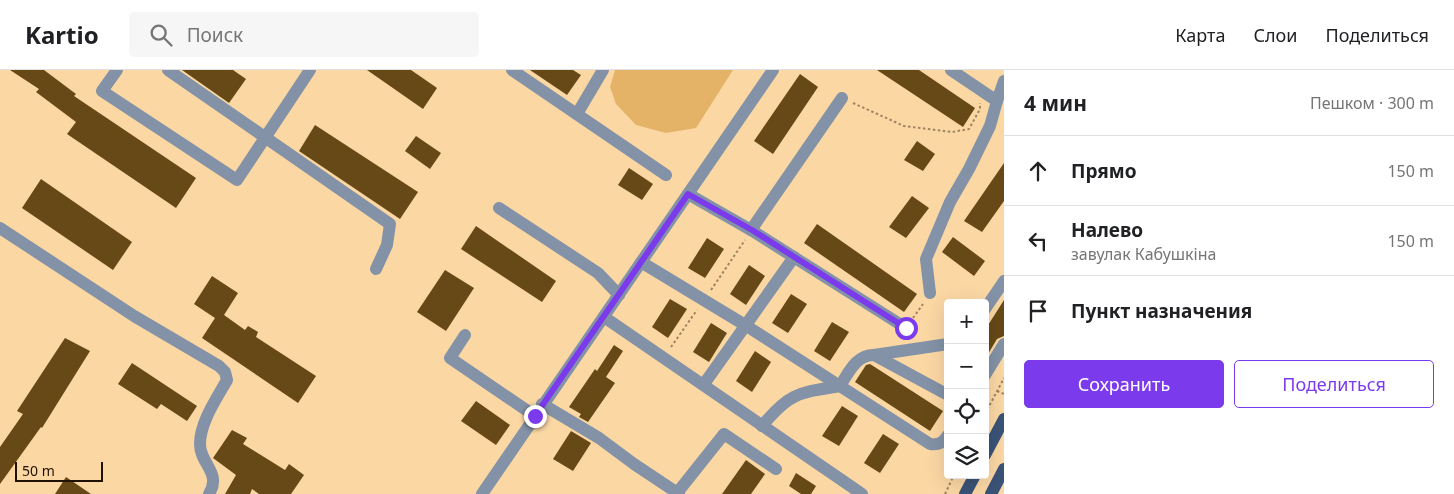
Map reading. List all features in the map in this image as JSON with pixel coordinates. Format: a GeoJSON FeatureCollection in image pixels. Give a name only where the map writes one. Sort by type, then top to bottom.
{"type":"FeatureCollection","features":[{"type":"Feature","properties":{"kind":"main road"},"geometry":{"type":"LineString","coordinates":[[989,448],[1003,422]]}},
{"type":"Feature","properties":{"kind":"main road"},"geometry":{"type":"LineString","coordinates":[[991,494],[1004,469]]}},
{"type":"Feature","properties":{"kind":"main road"},"geometry":{"type":"LineString","coordinates":[[965,494],[973,479]]}},
{"type":"Feature","properties":{"kind":"street"},"geometry":{"type":"LineString","coordinates":[[117,70],[102,91],[236,180],[310,70]]}},
{"type":"Feature","properties":{"kind":"street"},"geometry":{"type":"LineString","coordinates":[[168,70],[266,136],[390,224],[387,245],[376,268]]}},
{"type":"Feature","properties":{"kind":"street"},"geometry":{"type":"LineString","coordinates":[[512,70],[666,175]]}},
{"type":"Feature","properties":{"kind":"street"},"geometry":{"type":"LineString","coordinates":[[577,114],[603,70]]}},
{"type":"Feature","properties":{"kind":"street"},"geometry":{"type":"LineString","coordinates":[[483,494],[542,404],[604,317],[773,70]]}},
{"type":"Feature","properties":{"kind":"street"},"geometry":{"type":"LineString","coordinates":[[951,70],[996,101]]}},
{"type":"Feature","properties":{"kind":"street"},"geometry":{"type":"LineString","coordinates":[[930,293],[926,258],[950,202],[990,126],[996,101],[1004,81]]}},
{"type":"Feature","properties":{"kind":"street"},"geometry":{"type":"LineString","coordinates":[[752,230],[842,98]]}},
{"type":"Feature","properties":{"kind":"street"},"geometry":{"type":"LineString","coordinates":[[688,194],[752,230],[906,328]]}},
{"type":"Feature","properties":{"kind":"street"},"geometry":{"type":"LineString","coordinates":[[499,208],[598,273],[619,294]]}},
{"type":"Feature","properties":{"kind":"street"},"geometry":{"type":"LineString","coordinates":[[0,228],[134,316],[225,372],[227,380],[207,418],[201,436],[200,445],[212,472],[214,486],[209,494]]}},
{"type":"Feature","properties":{"kind":"street"},"geometry":{"type":"LineString","coordinates":[[704,384],[794,257]]}},
{"type":"Feature","properties":{"kind":"street"},"geometry":{"type":"LineString","coordinates":[[641,262],[745,325],[930,444],[938,444],[944,441]]}},
{"type":"Feature","properties":{"kind":"street"},"geometry":{"type":"LineString","coordinates":[[989,303],[1004,281]]}},
{"type":"Feature","properties":{"kind":"street"},"geometry":{"type":"LineString","coordinates":[[604,317],[862,494]]}},
{"type":"Feature","properties":{"kind":"street"},"geometry":{"type":"LineString","coordinates":[[465,335],[450,358],[535,416]]}},
{"type":"Feature","properties":{"kind":"street"},"geometry":{"type":"LineString","coordinates":[[989,368],[1004,344]]}},
{"type":"Feature","properties":{"kind":"street"},"geometry":{"type":"LineString","coordinates":[[762,426],[777,408],[792,397],[805,391],[840,386],[857,361],[867,355],[944,345]]}},
{"type":"Feature","properties":{"kind":"street"},"geometry":{"type":"LineString","coordinates":[[874,354],[944,393]]}},
{"type":"Feature","properties":{"kind":"street"},"geometry":{"type":"LineString","coordinates":[[542,404],[599,438],[678,493],[724,434],[776,469]]}},
{"type":"Feature","properties":{"kind":"path"},"geometry":{"type":"LineString","coordinates":[[842,98],[904,126],[952,132],[969,129],[980,109],[980,90]]}},
{"type":"Feature","properties":{"kind":"path"},"geometry":{"type":"LineString","coordinates":[[989,406],[1004,378]]}},
{"type":"Feature","properties":{"kind":"path"},"geometry":{"type":"LineString","coordinates":[[997,391],[1004,394]]}},
{"type":"Feature","properties":{"kind":"path"},"geometry":{"type":"LineString","coordinates":[[945,494],[952,479]]}},
{"type":"Feature","properties":{"kind":"shaded area"},"geometry":{"type":"Polygon","coordinates":[[[615,70],[733,70],[696,128],[666,133],[636,125],[616,104],[610,87],[615,70]]]}},
{"type":"Feature","properties":{"kind":"building"},"geometry":{"type":"Polygon","coordinates":[[[10,70],[44,70],[76,94],[74,96],[196,178],[176,208],[67,134],[76,122],[36,92],[39,89],[10,70]]]}},
{"type":"Feature","properties":{"kind":"building"},"geometry":{"type":"Polygon","coordinates":[[[182,70],[233,70],[246,79],[229,103],[182,70]]]}},
{"type":"Feature","properties":{"kind":"building"},"geometry":{"type":"Polygon","coordinates":[[[367,70],[411,70],[437,88],[423,109],[367,70]]]}},
{"type":"Feature","properties":{"kind":"building"},"geometry":{"type":"Polygon","coordinates":[[[530,70],[573,70],[581,75],[567,95],[530,70]]]}},
{"type":"Feature","properties":{"kind":"building"},"geometry":{"type":"Polygon","coordinates":[[[877,70],[919,70],[975,108],[963,127],[877,70]]]}},
{"type":"Feature","properties":{"kind":"building"},"geometry":{"type":"Polygon","coordinates":[[[800,74],[818,87],[773,154],[754,141],[800,74]]]}},
{"type":"Feature","properties":{"kind":"building"},"geometry":{"type":"Polygon","coordinates":[[[315,125],[418,192],[400,219],[299,151],[315,125]]]}},
{"type":"Feature","properties":{"kind":"building"},"geometry":{"type":"Polygon","coordinates":[[[416,136],[441,153],[430,169],[405,151],[416,136]]]}},
{"type":"Feature","properties":{"kind":"building"},"geometry":{"type":"Polygon","coordinates":[[[917,141],[935,154],[923,171],[904,160],[917,141]]]}},
{"type":"Feature","properties":{"kind":"building"},"geometry":{"type":"Polygon","coordinates":[[[1004,163],[1004,201],[982,232],[964,221],[1004,163]]]}},
{"type":"Feature","properties":{"kind":"building"},"geometry":{"type":"Polygon","coordinates":[[[629,168],[653,184],[642,200],[618,185],[629,168]]]}},
{"type":"Feature","properties":{"kind":"building"},"geometry":{"type":"Polygon","coordinates":[[[41,179],[132,242],[113,270],[22,208],[41,179]]]}},
{"type":"Feature","properties":{"kind":"building"},"geometry":{"type":"Polygon","coordinates":[[[912,196],[929,208],[906,238],[889,227],[912,196]]]}},
{"type":"Feature","properties":{"kind":"building"},"geometry":{"type":"Polygon","coordinates":[[[817,224],[917,294],[904,312],[804,243],[817,224]]]}},
{"type":"Feature","properties":{"kind":"building"},"geometry":{"type":"Polygon","coordinates":[[[476,226],[556,281],[542,302],[461,249],[476,226]]]}},
{"type":"Feature","properties":{"kind":"building"},"geometry":{"type":"Polygon","coordinates":[[[953,237],[985,261],[974,276],[942,252],[953,237]]]}},
{"type":"Feature","properties":{"kind":"building"},"geometry":{"type":"Polygon","coordinates":[[[707,238],[724,249],[705,278],[688,268],[707,238]]]}},
{"type":"Feature","properties":{"kind":"building"},"geometry":{"type":"Polygon","coordinates":[[[749,265],[765,276],[746,305],[730,294],[749,265]]]}},
{"type":"Feature","properties":{"kind":"building"},"geometry":{"type":"Polygon","coordinates":[[[445,270],[474,288],[446,331],[417,312],[445,270]]]}},
{"type":"Feature","properties":{"kind":"building"},"geometry":{"type":"Polygon","coordinates":[[[212,276],[238,293],[224,315],[245,330],[248,326],[258,332],[256,337],[316,376],[298,403],[202,338],[215,318],[194,304],[212,276]]]}},
{"type":"Feature","properties":{"kind":"building"},"geometry":{"type":"Polygon","coordinates":[[[791,294],[807,304],[788,333],[772,323],[791,294]]]}},
{"type":"Feature","properties":{"kind":"building"},"geometry":{"type":"Polygon","coordinates":[[[670,299],[687,309],[668,338],[652,327],[670,299]]]}},
{"type":"Feature","properties":{"kind":"building"},"geometry":{"type":"Polygon","coordinates":[[[1004,300],[1004,336],[997,339],[989,352],[989,344],[989,324],[1004,300]]]}},
{"type":"Feature","properties":{"kind":"building"},"geometry":{"type":"Polygon","coordinates":[[[832,322],[849,332],[830,361],[814,351],[832,322]]]}},
{"type":"Feature","properties":{"kind":"building"},"geometry":{"type":"Polygon","coordinates":[[[711,323],[727,333],[709,362],[693,352],[711,323]]]}},
{"type":"Feature","properties":{"kind":"building"},"geometry":{"type":"Polygon","coordinates":[[[65,338],[90,351],[42,428],[0,484],[0,447],[23,414],[17,411],[65,338]]]}},
{"type":"Feature","properties":{"kind":"building"},"geometry":{"type":"Polygon","coordinates":[[[614,345],[623,351],[606,377],[615,383],[588,422],[579,417],[581,414],[569,407],[595,369],[597,371],[614,345]]]}},
{"type":"Feature","properties":{"kind":"building"},"geometry":{"type":"Polygon","coordinates":[[[755,351],[771,362],[752,392],[736,381],[755,351]]]}},
{"type":"Feature","properties":{"kind":"building"},"geometry":{"type":"Polygon","coordinates":[[[132,363],[197,406],[187,421],[161,404],[157,409],[118,384],[132,363]]]}},
{"type":"Feature","properties":{"kind":"building"},"geometry":{"type":"Polygon","coordinates":[[[870,364],[943,411],[930,431],[855,382],[866,365],[870,364]]]}},
{"type":"Feature","properties":{"kind":"building"},"geometry":{"type":"Polygon","coordinates":[[[476,401],[510,425],[496,445],[461,421],[476,401]]]}},
{"type":"Feature","properties":{"kind":"building"},"geometry":{"type":"Polygon","coordinates":[[[842,406],[858,416],[839,446],[822,436],[842,406]]]}},
{"type":"Feature","properties":{"kind":"building"},"geometry":{"type":"Polygon","coordinates":[[[232,430],[247,438],[243,444],[285,470],[289,464],[304,475],[291,494],[259,494],[252,489],[250,494],[225,494],[236,475],[213,458],[232,430]]]}},
{"type":"Feature","properties":{"kind":"building"},"geometry":{"type":"Polygon","coordinates":[[[571,431],[591,443],[573,471],[553,459],[571,431]]]}},
{"type":"Feature","properties":{"kind":"building"},"geometry":{"type":"Polygon","coordinates":[[[883,434],[899,444],[880,473],[864,463],[883,434]]]}},
{"type":"Feature","properties":{"kind":"building"},"geometry":{"type":"Polygon","coordinates":[[[746,460],[765,474],[751,494],[722,494],[746,460]]]}},
{"type":"Feature","properties":{"kind":"building"},"geometry":{"type":"Polygon","coordinates":[[[796,473],[816,486],[811,494],[801,494],[789,486],[796,473]]]}},
{"type":"Feature","properties":{"kind":"building"},"geometry":{"type":"Polygon","coordinates":[[[66,477],[91,494],[55,494],[66,477]]]}},
{"type":"Feature","properties":{"kind":"route"},"geometry":{"type":"LineString","coordinates":[[535,416],[688,194],[752,230],[906,328]]}}]}
